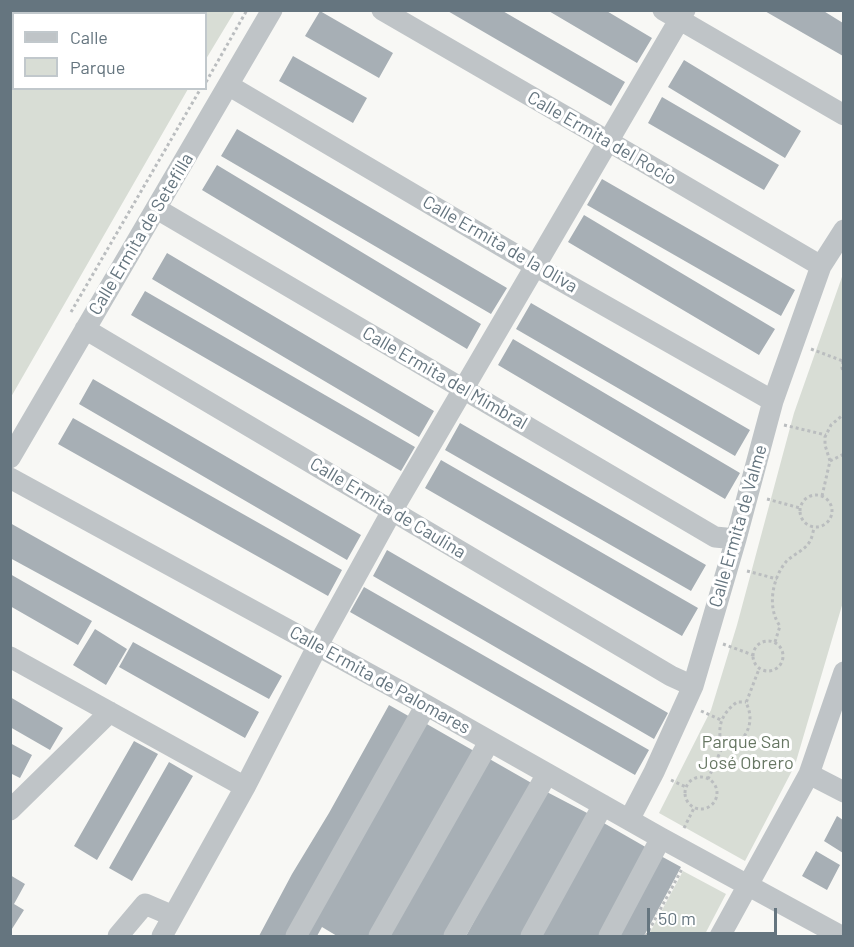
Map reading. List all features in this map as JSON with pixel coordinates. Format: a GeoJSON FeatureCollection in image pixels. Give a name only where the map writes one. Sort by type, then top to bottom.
{"type":"FeatureCollection","features":[{"type":"Feature","properties":{"kind":"street","name":"Calle Ermita de Setefilla"},"geometry":{"type":"LineString","coordinates":[[10,458],[272,10]]}},
{"type":"Feature","properties":{"kind":"street","name":"Calle Ermita del Rocío"},"geometry":{"type":"LineString","coordinates":[[382,10],[821,266]]}},
{"type":"Feature","properties":{"kind":"street"},"geometry":{"type":"LineString","coordinates":[[162,936],[245,787],[318,645],[392,511],[608,141],[676,14],[843,115]]}},
{"type":"Feature","properties":{"kind":"street","name":"Calle Ermita de la Oliva"},"geometry":{"type":"LineString","coordinates":[[228,85],[535,266],[770,411]]}},
{"type":"Feature","properties":{"kind":"street","name":"Calle Ermita del Mimbral"},"geometry":{"type":"LineString","coordinates":[[157,209],[715,537],[736,540]]}},
{"type":"Feature","properties":{"kind":"street","name":"Calle Ermita de Valme"},"geometry":{"type":"LineString","coordinates":[[629,820],[654,772],[693,686],[736,540],[770,411],[821,266],[843,230]]}},
{"type":"Feature","properties":{"kind":"street","name":"Calle Ermita de Caulina"},"geometry":{"type":"LineString","coordinates":[[85,329],[671,676],[693,686]]}},
{"type":"Feature","properties":{"kind":"street","name":"Calle Ermita de Palomares"},"geometry":{"type":"LineString","coordinates":[[10,478],[318,645],[675,846],[842,936]]}},
{"type":"Feature","properties":{"kind":"street"},"geometry":{"type":"LineString","coordinates":[[10,657],[245,787]]}},
{"type":"Feature","properties":{"kind":"street"},"geometry":{"type":"LineString","coordinates":[[720,936],[809,774],[843,672]]}},
{"type":"Feature","properties":{"kind":"street"},"geometry":{"type":"LineString","coordinates":[[296,936],[426,705]]}},
{"type":"Feature","properties":{"kind":"street"},"geometry":{"type":"LineString","coordinates":[[10,810],[110,712]]}},
{"type":"Feature","properties":{"kind":"street"},"geometry":{"type":"LineString","coordinates":[[379,936],[489,742]]}},
{"type":"Feature","properties":{"kind":"street"},"geometry":{"type":"LineString","coordinates":[[454,936],[547,774]]}},
{"type":"Feature","properties":{"kind":"street"},"geometry":{"type":"LineString","coordinates":[[809,774],[843,792]]}},
{"type":"Feature","properties":{"kind":"street"},"geometry":{"type":"LineString","coordinates":[[531,936],[603,806]]}},
{"type":"Feature","properties":{"kind":"street"},"geometry":{"type":"LineString","coordinates":[[609,936],[675,846]]}},
{"type":"Feature","properties":{"kind":"street"},"geometry":{"type":"LineString","coordinates":[[118,936],[145,904],[173,916]]}},
{"type":"Feature","properties":{"kind":"path"},"geometry":{"type":"LineString","coordinates":[[207,80],[247,10]]}},
{"type":"Feature","properties":{"kind":"path"},"geometry":{"type":"LineString","coordinates":[[70,314],[200,90]]}},
{"type":"Feature","properties":{"kind":"path"},"geometry":{"type":"LineString","coordinates":[[794,343],[843,360],[843,373]]}},
{"type":"Feature","properties":{"kind":"path"},"geometry":{"type":"LineString","coordinates":[[770,411],[826,435]]}},
{"type":"Feature","properties":{"kind":"path"},"geometry":{"type":"LineString","coordinates":[[822,496],[830,461],[825,445],[826,435],[831,425],[843,415]]}},
{"type":"Feature","properties":{"kind":"path"},"geometry":{"type":"LineString","coordinates":[[830,461],[843,454]]}},
{"type":"Feature","properties":{"kind":"path"},"geometry":{"type":"LineString","coordinates":[[748,494],[800,508]]}},
{"type":"Feature","properties":{"kind":"path"},"geometry":{"type":"LineString","coordinates":[[822,496],[832,506],[832,515],[825,525],[814,528],[806,525],[800,516],[801,504],[807,497],[822,496]]}},
{"type":"Feature","properties":{"kind":"path"},"geometry":{"type":"LineString","coordinates":[[775,642],[780,626],[775,619],[772,605],[773,587],[785,563],[810,543],[814,528]]}},
{"type":"Feature","properties":{"kind":"path"},"geometry":{"type":"LineString","coordinates":[[728,565],[777,579]]}},
{"type":"Feature","properties":{"kind":"path"},"geometry":{"type":"LineString","coordinates":[[706,639],[753,655]]}},
{"type":"Feature","properties":{"kind":"path"},"geometry":{"type":"LineString","coordinates":[[770,640],[775,642],[783,650],[784,657],[781,665],[772,671],[759,669],[753,655],[757,646],[761,642],[770,640]]}},
{"type":"Feature","properties":{"kind":"path"},"geometry":{"type":"LineString","coordinates":[[722,747],[737,744],[746,734],[751,712],[746,703],[759,669]]}},
{"type":"Feature","properties":{"kind":"path"},"geometry":{"type":"LineString","coordinates":[[708,779],[722,747],[719,728],[721,720],[737,702],[746,702]]}},
{"type":"Feature","properties":{"kind":"path"},"geometry":{"type":"LineString","coordinates":[[694,778],[708,779],[714,785],[715,799],[707,807],[694,808],[687,801],[686,787],[694,778]]}},
{"type":"Feature","properties":{"kind":"path"},"geometry":{"type":"LineString","coordinates":[[646,936],[675,846],[694,808]]}},
{"type":"Feature","properties":{"kind":"green space"},"geometry":{"type":"Polygon","coordinates":[[[11,10],[235,11],[207,57],[207,12],[12,12],[12,90],[187,90],[11,397],[11,10]]]}},
{"type":"Feature","properties":{"kind":"green space","name":"Parque San José Obrero"},"geometry":{"type":"Polygon","coordinates":[[[843,274],[843,602],[795,765],[745,861],[659,813],[711,710],[737,625],[794,413],[843,274]]]}},
{"type":"Feature","properties":{"kind":"green space"},"geometry":{"type":"Polygon","coordinates":[[[683,871],[726,894],[704,936],[648,936],[683,871]]]}},
{"type":"Feature","properties":{"kind":"building"},"geometry":{"type":"Polygon","coordinates":[[[446,10],[501,10],[625,82],[611,106],[446,10]]]}},
{"type":"Feature","properties":{"kind":"building"},"geometry":{"type":"Polygon","coordinates":[[[547,10],[605,10],[652,38],[637,63],[547,10]]]}},
{"type":"Feature","properties":{"kind":"building"},"geometry":{"type":"Polygon","coordinates":[[[763,10],[822,10],[843,23],[843,56],[763,10]]]}},
{"type":"Feature","properties":{"kind":"building"},"geometry":{"type":"Polygon","coordinates":[[[320,11],[393,53],[379,78],[305,36],[320,11]]]}},
{"type":"Feature","properties":{"kind":"building"},"geometry":{"type":"Polygon","coordinates":[[[293,56],[367,98],[353,123],[279,81],[293,56]]]}},
{"type":"Feature","properties":{"kind":"building"},"geometry":{"type":"Polygon","coordinates":[[[684,60],[801,131],[785,158],[668,87],[684,60]]]}},
{"type":"Feature","properties":{"kind":"building"},"geometry":{"type":"Polygon","coordinates":[[[662,97],[779,165],[764,190],[648,123],[662,97]]]}},
{"type":"Feature","properties":{"kind":"building"},"geometry":{"type":"Polygon","coordinates":[[[237,129],[507,288],[491,314],[221,156],[237,129]]]}},
{"type":"Feature","properties":{"kind":"building"},"geometry":{"type":"Polygon","coordinates":[[[217,165],[481,324],[467,349],[202,190],[217,165]]]}},
{"type":"Feature","properties":{"kind":"building"},"geometry":{"type":"Polygon","coordinates":[[[602,179],[795,290],[781,316],[587,205],[602,179]]]}},
{"type":"Feature","properties":{"kind":"building"},"geometry":{"type":"Polygon","coordinates":[[[584,215],[775,329],[759,355],[568,242],[584,215]]]}},
{"type":"Feature","properties":{"kind":"building"},"geometry":{"type":"Polygon","coordinates":[[[167,253],[434,411],[419,437],[152,279],[167,253]]]}},
{"type":"Feature","properties":{"kind":"building"},"geometry":{"type":"Polygon","coordinates":[[[145,291],[415,447],[401,471],[131,315],[145,291]]]}},
{"type":"Feature","properties":{"kind":"building"},"geometry":{"type":"Polygon","coordinates":[[[531,303],[750,430],[735,456],[516,329],[531,303]]]}},
{"type":"Feature","properties":{"kind":"building"},"geometry":{"type":"Polygon","coordinates":[[[513,339],[740,473],[725,499],[498,365],[513,339]]]}},
{"type":"Feature","properties":{"kind":"building"},"geometry":{"type":"Polygon","coordinates":[[[93,379],[361,535],[347,560],[79,404],[93,379]]]}},
{"type":"Feature","properties":{"kind":"building"},"geometry":{"type":"Polygon","coordinates":[[[73,418],[342,570],[328,596],[58,444],[73,418]]]}},
{"type":"Feature","properties":{"kind":"building"},"geometry":{"type":"Polygon","coordinates":[[[460,423],[706,565],[691,591],[445,450],[460,423]]]}},
{"type":"Feature","properties":{"kind":"building"},"geometry":{"type":"Polygon","coordinates":[[[441,460],[698,608],[682,636],[425,488],[441,460]]]}},
{"type":"Feature","properties":{"kind":"building"},"geometry":{"type":"Polygon","coordinates":[[[10,523],[282,676],[269,699],[10,558],[10,523]]]}},
{"type":"Feature","properties":{"kind":"building"},"geometry":{"type":"Polygon","coordinates":[[[387,550],[668,713],[654,739],[373,576],[387,550]]]}},
{"type":"Feature","properties":{"kind":"building"},"geometry":{"type":"Polygon","coordinates":[[[10,574],[92,621],[78,645],[10,606],[10,574]]]}},
{"type":"Feature","properties":{"kind":"building"},"geometry":{"type":"Polygon","coordinates":[[[364,587],[649,750],[635,775],[350,612],[364,587]]]}},
{"type":"Feature","properties":{"kind":"building"},"geometry":{"type":"Polygon","coordinates":[[[95,629],[127,649],[106,685],[73,665],[95,629]]]}},
{"type":"Feature","properties":{"kind":"building"},"geometry":{"type":"Polygon","coordinates":[[[133,642],[259,712],[245,738],[119,667],[133,642]]]}},
{"type":"Feature","properties":{"kind":"building"},"geometry":{"type":"Polygon","coordinates":[[[10,697],[63,728],[50,750],[10,727],[10,697]]]}},
{"type":"Feature","properties":{"kind":"building"},"geometry":{"type":"Polygon","coordinates":[[[389,705],[412,718],[291,936],[259,936],[292,874],[389,705]]]}},
{"type":"Feature","properties":{"kind":"building"},"geometry":{"type":"Polygon","coordinates":[[[425,723],[474,751],[372,936],[337,936],[322,927],[317,936],[305,936],[425,723]]]}},
{"type":"Feature","properties":{"kind":"building"},"geometry":{"type":"Polygon","coordinates":[[[134,741],[158,754],[97,860],[74,846],[134,741]]]}},
{"type":"Feature","properties":{"kind":"building"},"geometry":{"type":"Polygon","coordinates":[[[10,743],[32,755],[20,778],[10,773],[10,743]]]}},
{"type":"Feature","properties":{"kind":"building"},"geometry":{"type":"Polygon","coordinates":[[[486,757],[535,785],[449,936],[385,936],[486,757]]]}},
{"type":"Feature","properties":{"kind":"building"},"geometry":{"type":"Polygon","coordinates":[[[169,762],[193,776],[132,881],[109,868],[169,762]]]}},
{"type":"Feature","properties":{"kind":"building"},"geometry":{"type":"Polygon","coordinates":[[[545,791],[591,815],[526,936],[466,936],[545,791]]]}},
{"type":"Feature","properties":{"kind":"building"},"geometry":{"type":"Polygon","coordinates":[[[837,816],[843,820],[843,853],[824,841],[837,816]]]}},
{"type":"Feature","properties":{"kind":"building"},"geometry":{"type":"Polygon","coordinates":[[[602,822],[649,849],[601,936],[540,936],[602,822]]]}},
{"type":"Feature","properties":{"kind":"building"},"geometry":{"type":"Polygon","coordinates":[[[816,851],[840,865],[827,890],[802,876],[816,851]]]}},
{"type":"Feature","properties":{"kind":"building"},"geometry":{"type":"Polygon","coordinates":[[[659,855],[681,867],[644,936],[616,936],[659,855]]]}},
{"type":"Feature","properties":{"kind":"building"},"geometry":{"type":"Polygon","coordinates":[[[10,875],[25,884],[14,904],[24,910],[10,932],[10,875]]]}}]}
